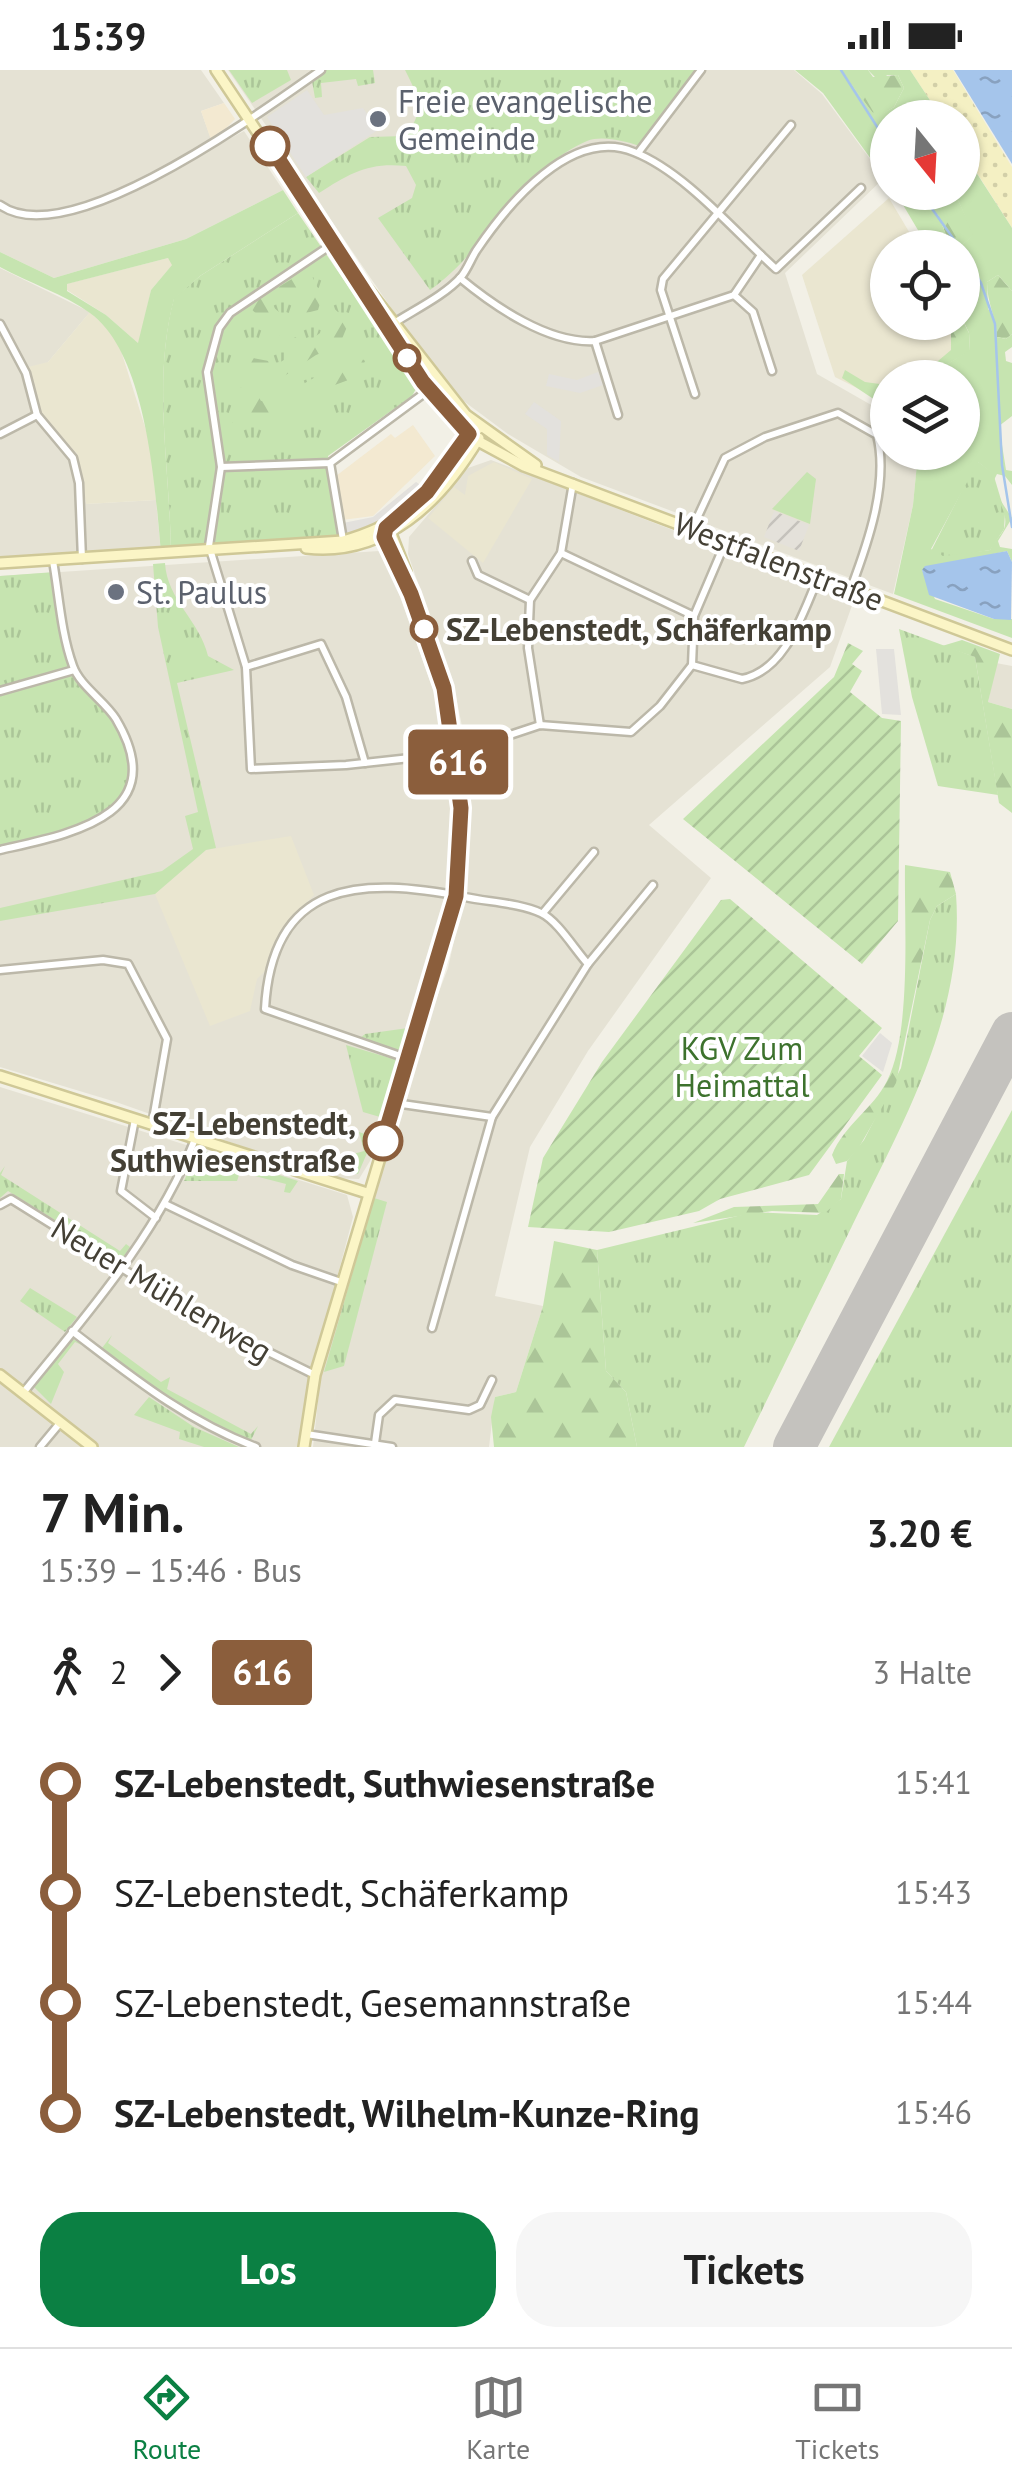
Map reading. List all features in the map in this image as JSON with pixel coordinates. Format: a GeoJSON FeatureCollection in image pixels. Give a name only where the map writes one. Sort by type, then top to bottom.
{"type":"FeatureCollection","features":[{"type":"Feature","properties":{"kind":"street"},"geometry":{"type":"LineString","coordinates":[[216,70],[392,325],[460,278],[497,223],[544,174],[589,148],[620,147],[638,153],[716,211],[776,269],[861,188]]}},
{"type":"Feature","properties":{"kind":"street"},"geometry":{"type":"LineString","coordinates":[[0,205],[28,218],[83,206],[170,169],[321,70]]}},
{"type":"Feature","properties":{"kind":"street"},"geometry":{"type":"LineString","coordinates":[[638,153],[701,70]]}},
{"type":"Feature","properties":{"kind":"street"},"geometry":{"type":"LineString","coordinates":[[694,394],[661,290],[663,279],[791,125]]}},
{"type":"Feature","properties":{"kind":"street"},"geometry":{"type":"LineString","coordinates":[[334,243],[243,301],[220,328],[207,372],[221,466],[210,551],[246,667],[252,768],[365,763],[456,752],[540,725],[631,732],[660,706],[692,664],[694,616],[727,540]]}},
{"type":"Feature","properties":{"kind":"street"},"geometry":{"type":"LineString","coordinates":[[460,278],[547,332],[573,342],[595,341],[734,295],[761,256]]}},
{"type":"Feature","properties":{"kind":"street"},"geometry":{"type":"LineString","coordinates":[[734,295],[753,312],[772,371]]}},
{"type":"Feature","properties":{"kind":"street"},"geometry":{"type":"LineString","coordinates":[[0,324],[26,373],[36,415],[73,458],[79,483],[82,559]]}},
{"type":"Feature","properties":{"kind":"street","name":"Westfalenstraße"},"geometry":{"type":"LineString","coordinates":[[392,325],[480,428],[547,472]]}},
{"type":"Feature","properties":{"kind":"street","name":"Westfalenstraße"},"geometry":{"type":"LineString","coordinates":[[392,325],[428,390],[473,438],[510,460],[1012,650]]}},
{"type":"Feature","properties":{"kind":"street"},"geometry":{"type":"LineString","coordinates":[[595,341],[618,416]]}},
{"type":"Feature","properties":{"kind":"street"},"geometry":{"type":"LineString","coordinates":[[221,466],[330,463],[438,382]]}},
{"type":"Feature","properties":{"kind":"street"},"geometry":{"type":"LineString","coordinates":[[693,527],[726,458],[765,437],[838,413],[877,435],[881,450],[874,513],[850,588]]}},
{"type":"Feature","properties":{"kind":"street"},"geometry":{"type":"LineString","coordinates":[[0,434],[36,415]]}},
{"type":"Feature","properties":{"kind":"street"},"geometry":{"type":"LineString","coordinates":[[298,546],[343,549],[387,532],[427,492],[480,428]]}},
{"type":"Feature","properties":{"kind":"street"},"geometry":{"type":"LineString","coordinates":[[330,463],[343,539]]}},
{"type":"Feature","properties":{"kind":"street"},"geometry":{"type":"LineString","coordinates":[[540,725],[528,648],[530,600],[561,553],[574,482]]}},
{"type":"Feature","properties":{"kind":"street"},"geometry":{"type":"LineString","coordinates":[[0,563],[298,546],[387,532]]}},
{"type":"Feature","properties":{"kind":"street"},"geometry":{"type":"LineString","coordinates":[[304,1447],[315,1375],[456,896],[461,808],[444,688],[387,532]]}},
{"type":"Feature","properties":{"kind":"street"},"geometry":{"type":"LineString","coordinates":[[561,553],[694,616]]}},
{"type":"Feature","properties":{"kind":"street"},"geometry":{"type":"LineString","coordinates":[[0,850],[88,827],[112,813],[130,786],[132,760],[125,736],[114,716],[74,670],[53,561]]}},
{"type":"Feature","properties":{"kind":"street"},"geometry":{"type":"LineString","coordinates":[[472,562],[478,575],[530,600]]}},
{"type":"Feature","properties":{"kind":"street"},"geometry":{"type":"LineString","coordinates":[[692,664],[742,679],[762,670],[792,638],[819,576]]}},
{"type":"Feature","properties":{"kind":"street"},"geometry":{"type":"LineString","coordinates":[[246,667],[321,644],[346,697],[365,763]]}},
{"type":"Feature","properties":{"kind":"street"},"geometry":{"type":"LineString","coordinates":[[0,691],[74,670]]}},
{"type":"Feature","properties":{"kind":"street"},"geometry":{"type":"LineString","coordinates":[[543,913],[594,852]]}},
{"type":"Feature","properties":{"kind":"street"},"geometry":{"type":"LineString","coordinates":[[432,1328],[492,1117],[588,964],[653,885]]}},
{"type":"Feature","properties":{"kind":"street"},"geometry":{"type":"LineString","coordinates":[[409,1059],[268,1012],[266,996],[275,950],[298,915],[318,898],[349,888],[386,887],[543,913],[588,964]]}},
{"type":"Feature","properties":{"kind":"street"},"geometry":{"type":"LineString","coordinates":[[0,970],[102,960],[128,964],[167,1039],[152,1124]]}},
{"type":"Feature","properties":{"kind":"street"},"geometry":{"type":"LineString","coordinates":[[0,1076],[367,1193]]}},
{"type":"Feature","properties":{"kind":"street"},"geometry":{"type":"LineString","coordinates":[[395,1103],[492,1117]]}},
{"type":"Feature","properties":{"kind":"street"},"geometry":{"type":"LineString","coordinates":[[134,1119],[121,1191],[156,1218]]}},
{"type":"Feature","properties":{"kind":"street"},"geometry":{"type":"LineString","coordinates":[[22,1394],[122,1268],[166,1204],[196,1139]]}},
{"type":"Feature","properties":{"kind":"street","name":"Neuer Mühlenweg"},"geometry":{"type":"LineString","coordinates":[[0,1205],[11,1199],[208,1322],[315,1375]]}},
{"type":"Feature","properties":{"kind":"street"},"geometry":{"type":"LineString","coordinates":[[166,1204],[292,1265],[341,1282]]}},
{"type":"Feature","properties":{"kind":"street"},"geometry":{"type":"LineString","coordinates":[[72,1331],[171,1406],[213,1431],[256,1447]]}},
{"type":"Feature","properties":{"kind":"street"},"geometry":{"type":"LineString","coordinates":[[0,1375],[92,1447]]}},
{"type":"Feature","properties":{"kind":"street"},"geometry":{"type":"LineString","coordinates":[[375,1444],[379,1416],[386,1405],[409,1399],[469,1410],[480,1405],[492,1380]]}},
{"type":"Feature","properties":{"kind":"street"},"geometry":{"type":"LineString","coordinates":[[40,1447],[60,1423]]}},
{"type":"Feature","properties":{"kind":"street"},"geometry":{"type":"LineString","coordinates":[[306,1434],[392,1447]]}},
{"type":"Feature","properties":{"kind":"shaded area"},"geometry":{"type":"Polygon","coordinates":[[[0,70],[201,70],[224,103],[201,111],[214,147],[244,131],[283,190],[186,239],[54,278],[0,252],[0,70]]]}},
{"type":"Feature","properties":{"kind":"shaded area"},"geometry":{"type":"Polygon","coordinates":[[[228,70],[794,70],[822,94],[870,159],[870,191],[785,273],[817,374],[870,404],[870,470],[916,470],[913,505],[893,594],[581,477],[508,434],[446,388],[228,70]]]}},
{"type":"Feature","properties":{"kind":"shaded area"},"geometry":{"type":"Polygon","coordinates":[[[307,90],[324,115],[363,108],[378,130],[306,177],[267,117],[307,90]]]}},
{"type":"Feature","properties":{"kind":"shaded area"},"geometry":{"type":"Polygon","coordinates":[[[224,103],[235,119],[212,143],[201,111],[224,103]]]}},
{"type":"Feature","properties":{"kind":"shaded area"},"geometry":{"type":"Polygon","coordinates":[[[875,210],[896,210],[908,230],[870,230],[870,340],[957,340],[959,345],[944,360],[870,360],[870,394],[835,377],[802,275],[875,210]]]}},
{"type":"Feature","properties":{"kind":"shaded area"},"geometry":{"type":"Polygon","coordinates":[[[168,258],[173,264],[151,290],[139,344],[106,315],[67,290],[66,284],[168,258]]]}},
{"type":"Feature","properties":{"kind":"shaded area"},"geometry":{"type":"Polygon","coordinates":[[[0,268],[90,312],[48,362],[40,412],[77,454],[86,504],[156,500],[161,553],[0,563],[0,268]]]}},
{"type":"Feature","properties":{"kind":"shaded area"},"geometry":{"type":"Polygon","coordinates":[[[90,312],[117,338],[151,446],[156,500],[86,504],[77,454],[40,413],[28,367],[48,362],[90,312]]]}},
{"type":"Feature","properties":{"kind":"shaded area"},"geometry":{"type":"Polygon","coordinates":[[[598,372],[603,385],[580,393],[546,386],[549,374],[577,380],[598,372]]]}},
{"type":"Feature","properties":{"kind":"shaded area"},"geometry":{"type":"Polygon","coordinates":[[[534,402],[561,421],[559,462],[547,455],[547,429],[525,414],[534,402]]]}},
{"type":"Feature","properties":{"kind":"shaded area"},"geometry":{"type":"Polygon","coordinates":[[[413,425],[435,456],[373,516],[342,520],[336,476],[391,434],[395,438],[413,425]]]}},
{"type":"Feature","properties":{"kind":"shaded area"},"geometry":{"type":"Polygon","coordinates":[[[491,460],[854,600],[830,667],[649,825],[711,878],[588,1051],[530,1147],[495,1296],[543,1306],[516,1392],[495,1397],[489,1447],[313,1447],[321,1374],[403,1086],[448,968],[466,886],[464,736],[455,692],[408,554],[409,537],[468,468],[491,460]]]}},
{"type":"Feature","properties":{"kind":"shaded area"},"geometry":{"type":"Polygon","coordinates":[[[494,462],[532,479],[483,563],[428,518],[454,487],[465,495],[468,476],[494,462]]]}},
{"type":"Feature","properties":{"kind":"shaded area"},"geometry":{"type":"Polygon","coordinates":[[[416,482],[422,486],[384,520],[347,534],[343,523],[373,517],[416,482]]]}},
{"type":"Feature","properties":{"kind":"shaded area"},"geometry":{"type":"Polygon","coordinates":[[[774,511],[809,525],[799,551],[764,537],[774,511]]]}},
{"type":"Feature","properties":{"kind":"shaded area"},"geometry":{"type":"Polygon","coordinates":[[[379,551],[388,563],[433,689],[447,747],[454,811],[451,901],[401,1069],[370,1161],[359,1179],[332,1178],[116,1102],[0,1067],[0,576],[379,551]]]}},
{"type":"Feature","properties":{"kind":"shaded area"},"geometry":{"type":"Polygon","coordinates":[[[876,649],[894,649],[901,715],[882,714],[876,649]]]}},
{"type":"Feature","properties":{"kind":"shaded area"},"geometry":{"type":"Polygon","coordinates":[[[996,663],[1012,666],[1012,709],[988,702],[996,663]]]}},
{"type":"Feature","properties":{"kind":"shaded area"},"geometry":{"type":"Polygon","coordinates":[[[291,836],[314,895],[281,929],[265,971],[257,979],[250,1011],[210,1026],[155,894],[206,850],[291,836]]]}},
{"type":"Feature","properties":{"kind":"shaded area"},"geometry":{"type":"Polygon","coordinates":[[[880,1033],[892,1043],[883,1072],[862,1056],[880,1033]]]}},
{"type":"Feature","properties":{"kind":"shaded area"},"geometry":{"type":"Polygon","coordinates":[[[0,1087],[347,1195],[353,1217],[309,1385],[300,1447],[0,1447],[0,1087]]]}},
{"type":"Feature","properties":{"kind":"green space"},"geometry":{"type":"Polygon","coordinates":[[[229,70],[287,70],[291,80],[252,103],[229,70]]]}},
{"type":"Feature","properties":{"kind":"green space"},"geometry":{"type":"Polygon","coordinates":[[[326,70],[373,70],[375,83],[358,86],[356,79],[321,83],[322,97],[315,98],[312,81],[326,70]]]}},
{"type":"Feature","properties":{"kind":"green space"},"geometry":{"type":"Polygon","coordinates":[[[405,70],[697,70],[640,146],[599,139],[563,154],[523,190],[469,254],[430,290],[378,218],[412,198],[416,185],[406,166],[360,170],[319,193],[306,177],[370,137],[405,136],[416,119],[418,104],[405,70]]]}},
{"type":"Feature","properties":{"kind":"green space"},"geometry":{"type":"Polygon","coordinates":[[[795,70],[841,70],[870,109],[870,158],[823,93],[795,70]]]}},
{"type":"Feature","properties":{"kind":"green space"},"geometry":{"type":"Polygon","coordinates":[[[841,70],[868,70],[873,77],[898,75],[904,88],[898,100],[870,100],[870,110],[841,70]]]}},
{"type":"Feature","properties":{"kind":"green space"},"geometry":{"type":"Polygon","coordinates":[[[868,70],[910,70],[930,100],[898,100],[904,88],[898,75],[887,75],[881,83],[868,70]]]}},
{"type":"Feature","properties":{"kind":"green space"},"geometry":{"type":"Polygon","coordinates":[[[980,178],[1012,228],[1012,291],[998,275],[987,282],[988,309],[996,319],[997,337],[1006,339],[1012,334],[1012,347],[1005,352],[1006,361],[1012,363],[1012,416],[999,426],[1006,470],[1012,471],[1012,485],[1005,476],[997,474],[993,483],[992,473],[980,464],[980,360],[954,360],[970,350],[969,340],[980,340],[980,230],[971,230],[962,210],[980,210],[980,178]]]}},
{"type":"Feature","properties":{"kind":"green space"},"geometry":{"type":"Polygon","coordinates":[[[283,190],[298,213],[200,276],[174,299],[163,393],[171,553],[161,553],[145,424],[124,359],[109,332],[90,313],[0,267],[0,252],[54,278],[186,239],[283,190]],[[168,258],[67,284],[67,291],[106,315],[138,343],[151,290],[172,265],[168,258]]]}},
{"type":"Feature","properties":{"kind":"green space"},"geometry":{"type":"Polygon","coordinates":[[[906,210],[930,210],[938,215],[944,230],[918,230],[906,210]]]}},
{"type":"Feature","properties":{"kind":"green space"},"geometry":{"type":"Polygon","coordinates":[[[930,210],[963,210],[972,230],[944,230],[938,215],[930,210]]]}},
{"type":"Feature","properties":{"kind":"green space"},"geometry":{"type":"Polygon","coordinates":[[[298,213],[417,387],[412,396],[328,456],[343,541],[171,553],[163,393],[174,298],[200,276],[298,213]]]}},
{"type":"Feature","properties":{"kind":"green space"},"geometry":{"type":"Polygon","coordinates":[[[300,274],[312,276],[322,297],[318,310],[306,313],[292,297],[296,294],[291,288],[271,305],[280,313],[276,323],[282,330],[276,342],[258,322],[262,319],[248,306],[300,274]]]}},
{"type":"Feature","properties":{"kind":"green space"},"geometry":{"type":"Polygon","coordinates":[[[998,275],[1012,291],[1012,334],[1006,339],[997,337],[987,290],[987,282],[998,275]]]}},
{"type":"Feature","properties":{"kind":"green space"},"geometry":{"type":"Polygon","coordinates":[[[328,303],[349,322],[339,346],[316,355],[257,394],[261,401],[277,399],[326,371],[327,355],[337,350],[351,351],[365,361],[359,376],[300,398],[293,402],[293,414],[274,423],[259,415],[232,423],[228,415],[243,383],[239,367],[253,358],[279,363],[287,358],[287,345],[295,337],[312,339],[320,333],[328,303]]]}},
{"type":"Feature","properties":{"kind":"green space"},"geometry":{"type":"Polygon","coordinates":[[[951,340],[969,340],[970,351],[955,360],[939,360],[951,350],[951,340]]]}},
{"type":"Feature","properties":{"kind":"green space"},"geometry":{"type":"Polygon","coordinates":[[[845,370],[870,383],[870,397],[842,378],[845,370]]]}},
{"type":"Feature","properties":{"kind":"green space"},"geometry":{"type":"Polygon","coordinates":[[[980,463],[993,473],[1005,513],[1004,529],[990,550],[926,561],[972,470],[980,470],[980,463]]]}},
{"type":"Feature","properties":{"kind":"green space"},"geometry":{"type":"Polygon","coordinates":[[[916,470],[974,470],[931,549],[943,556],[990,550],[1005,522],[996,493],[1012,518],[998,541],[1000,547],[1012,549],[1012,562],[1007,551],[922,570],[935,599],[994,619],[1012,619],[1012,638],[894,594],[916,470]]]}},
{"type":"Feature","properties":{"kind":"green space"},"geometry":{"type":"Polygon","coordinates":[[[807,472],[816,479],[810,524],[772,509],[807,472]]]}},
{"type":"Feature","properties":{"kind":"green space"},"geometry":{"type":"Polygon","coordinates":[[[165,563],[171,588],[208,656],[234,670],[177,683],[216,848],[206,850],[155,894],[0,921],[0,908],[162,871],[193,849],[185,816],[198,812],[158,627],[153,564],[165,563]]]}},
{"type":"Feature","properties":{"kind":"green space"},"geometry":{"type":"Polygon","coordinates":[[[55,572],[70,661],[78,676],[115,717],[130,751],[132,777],[123,798],[106,814],[56,835],[0,850],[0,576],[55,572]]]}},
{"type":"Feature","properties":{"kind":"green space"},"geometry":{"type":"Polygon","coordinates":[[[899,629],[975,657],[998,795],[938,786],[912,697],[899,629]]]}},
{"type":"Feature","properties":{"kind":"green space"},"geometry":{"type":"Polygon","coordinates":[[[962,640],[1000,654],[988,702],[1012,709],[1012,813],[999,803],[975,657],[942,646],[962,640]]]}},
{"type":"Feature","properties":{"kind":"green space","name":"KGV Zum Heimattal"},"geometry":{"type":"Polygon","coordinates":[[[848,643],[863,651],[852,664],[862,671],[850,692],[882,718],[901,721],[898,921],[862,964],[683,819],[834,677],[848,643]]]}},
{"type":"Feature","properties":{"kind":"green space"},"geometry":{"type":"Polygon","coordinates":[[[905,865],[950,872],[956,894],[937,906],[930,920],[896,1083],[858,1149],[847,1161],[836,1164],[832,1155],[837,1144],[881,1091],[895,1060],[905,976],[905,865]]]}},
{"type":"Feature","properties":{"kind":"green space"},"geometry":{"type":"Polygon","coordinates":[[[956,894],[951,982],[927,1066],[744,1447],[637,1447],[626,1392],[606,1371],[597,1250],[754,1212],[817,1215],[841,1199],[847,1161],[864,1140],[901,1068],[930,920],[937,906],[956,894]]]}},
{"type":"Feature","properties":{"kind":"green space","name":"KGV Zum Heimattal"},"geometry":{"type":"Polygon","coordinates":[[[730,899],[882,1028],[859,1056],[882,1075],[809,1175],[720,1199],[699,1211],[609,1232],[528,1227],[543,1158],[602,1062],[721,900],[730,899]]]}},
{"type":"Feature","properties":{"kind":"green space"},"geometry":{"type":"Polygon","coordinates":[[[408,1028],[399,1052],[359,1039],[365,1034],[408,1028]]]}},
{"type":"Feature","properties":{"kind":"green space"},"geometry":{"type":"Polygon","coordinates":[[[346,1045],[397,1060],[380,1117],[363,1112],[346,1045]]]}},
{"type":"Feature","properties":{"kind":"green space"},"geometry":{"type":"Polygon","coordinates":[[[1012,1110],[1012,1447],[829,1447],[1012,1110]]]}},
{"type":"Feature","properties":{"kind":"green space"},"geometry":{"type":"Polygon","coordinates":[[[359,1132],[374,1137],[358,1174],[314,1165],[364,1151],[359,1132]]]}},
{"type":"Feature","properties":{"kind":"green space"},"geometry":{"type":"Polygon","coordinates":[[[198,1149],[298,1181],[290,1193],[284,1192],[286,1184],[240,1172],[237,1181],[184,1181],[198,1149]]]}},
{"type":"Feature","properties":{"kind":"green space"},"geometry":{"type":"Polygon","coordinates":[[[5,1166],[1,1175],[120,1251],[126,1244],[130,1247],[121,1261],[8,1191],[0,1198],[0,1173],[5,1166]]]}},
{"type":"Feature","properties":{"kind":"green space"},"geometry":{"type":"Polygon","coordinates":[[[839,1174],[844,1174],[841,1199],[825,1213],[772,1211],[693,1223],[734,1207],[818,1204],[839,1174]]]}},
{"type":"Feature","properties":{"kind":"green space"},"geometry":{"type":"Polygon","coordinates":[[[374,1198],[387,1202],[344,1366],[324,1372],[374,1198]]]}},
{"type":"Feature","properties":{"kind":"green space"},"geometry":{"type":"Polygon","coordinates":[[[554,1241],[597,1250],[606,1371],[626,1392],[637,1447],[494,1447],[491,1417],[495,1397],[516,1392],[543,1306],[554,1241]]]}},
{"type":"Feature","properties":{"kind":"green space"},"geometry":{"type":"Polygon","coordinates":[[[30,1288],[77,1317],[65,1332],[20,1301],[30,1288]]]}},
{"type":"Feature","properties":{"kind":"green space"},"geometry":{"type":"Polygon","coordinates":[[[112,1335],[108,1343],[161,1382],[170,1377],[167,1389],[251,1434],[258,1426],[251,1440],[192,1411],[102,1348],[112,1335]]]}},
{"type":"Feature","properties":{"kind":"green space"},"geometry":{"type":"Polygon","coordinates":[[[73,1339],[84,1346],[75,1342],[58,1364],[64,1372],[51,1404],[34,1387],[73,1339]]]}},
{"type":"Feature","properties":{"kind":"green space"},"geometry":{"type":"Polygon","coordinates":[[[149,1397],[194,1427],[239,1447],[204,1447],[179,1439],[180,1432],[134,1415],[149,1397]]]}},
{"type":"Feature","properties":{"kind":"sand"},"geometry":{"type":"Polygon","coordinates":[[[910,70],[953,70],[971,100],[930,100],[910,70]]]}},
{"type":"Feature","properties":{"kind":"sand"},"geometry":{"type":"Polygon","coordinates":[[[980,114],[1012,167],[1012,228],[980,178],[980,114]]]}},
{"type":"Feature","properties":{"kind":"water"},"geometry":{"type":"Polygon","coordinates":[[[954,70],[1012,70],[1012,164],[980,112],[980,100],[973,100],[954,70]]]}},
{"type":"Feature","properties":{"kind":"water"},"geometry":{"type":"Polygon","coordinates":[[[1007,551],[1012,562],[1011,620],[994,619],[929,595],[922,570],[925,566],[1007,551]]]}},
{"type":"Feature","properties":{"kind":"waterway"},"geometry":{"type":"LineString","coordinates":[[841,70],[870,116]]}},
{"type":"Feature","properties":{"kind":"waterway"},"geometry":{"type":"LineString","coordinates":[[933,210],[947,230]]}},
{"type":"Feature","properties":{"kind":"waterway"},"geometry":{"type":"LineString","coordinates":[[980,281],[995,324],[1002,465],[1012,527]]}},
{"type":"Feature","properties":{"kind":"runway"},"geometry":{"type":"LineString","coordinates":[[794,1447],[1012,1033]]}},
{"type":"Feature","properties":{"kind":"bus line","name":"616"},"geometry":{"type":"LineString","coordinates":[[270,146],[423,382],[469,434],[427,492],[386,528],[384,537],[411,594],[439,670],[454,728],[461,808],[456,896],[383,1141]]}},
{"type":"Feature","properties":{"kind":"place","name":"Freie evangelische Gemeinde"},"geometry":{"type":"Point","coordinates":[378,119]}},
{"type":"Feature","properties":{"kind":"place","name":"St. Paulus"},"geometry":{"type":"Point","coordinates":[116,592]}},
{"type":"Feature","properties":{"kind":"place","name":"SZ-Lebenstedt, Schäferkamp"},"geometry":{"type":"Point","coordinates":[424,629]}},
{"type":"Feature","properties":{"kind":"place","name":"SZ-Lebenstedt, Suthwiesenstraße"},"geometry":{"type":"Point","coordinates":[383,1141]}}]}
